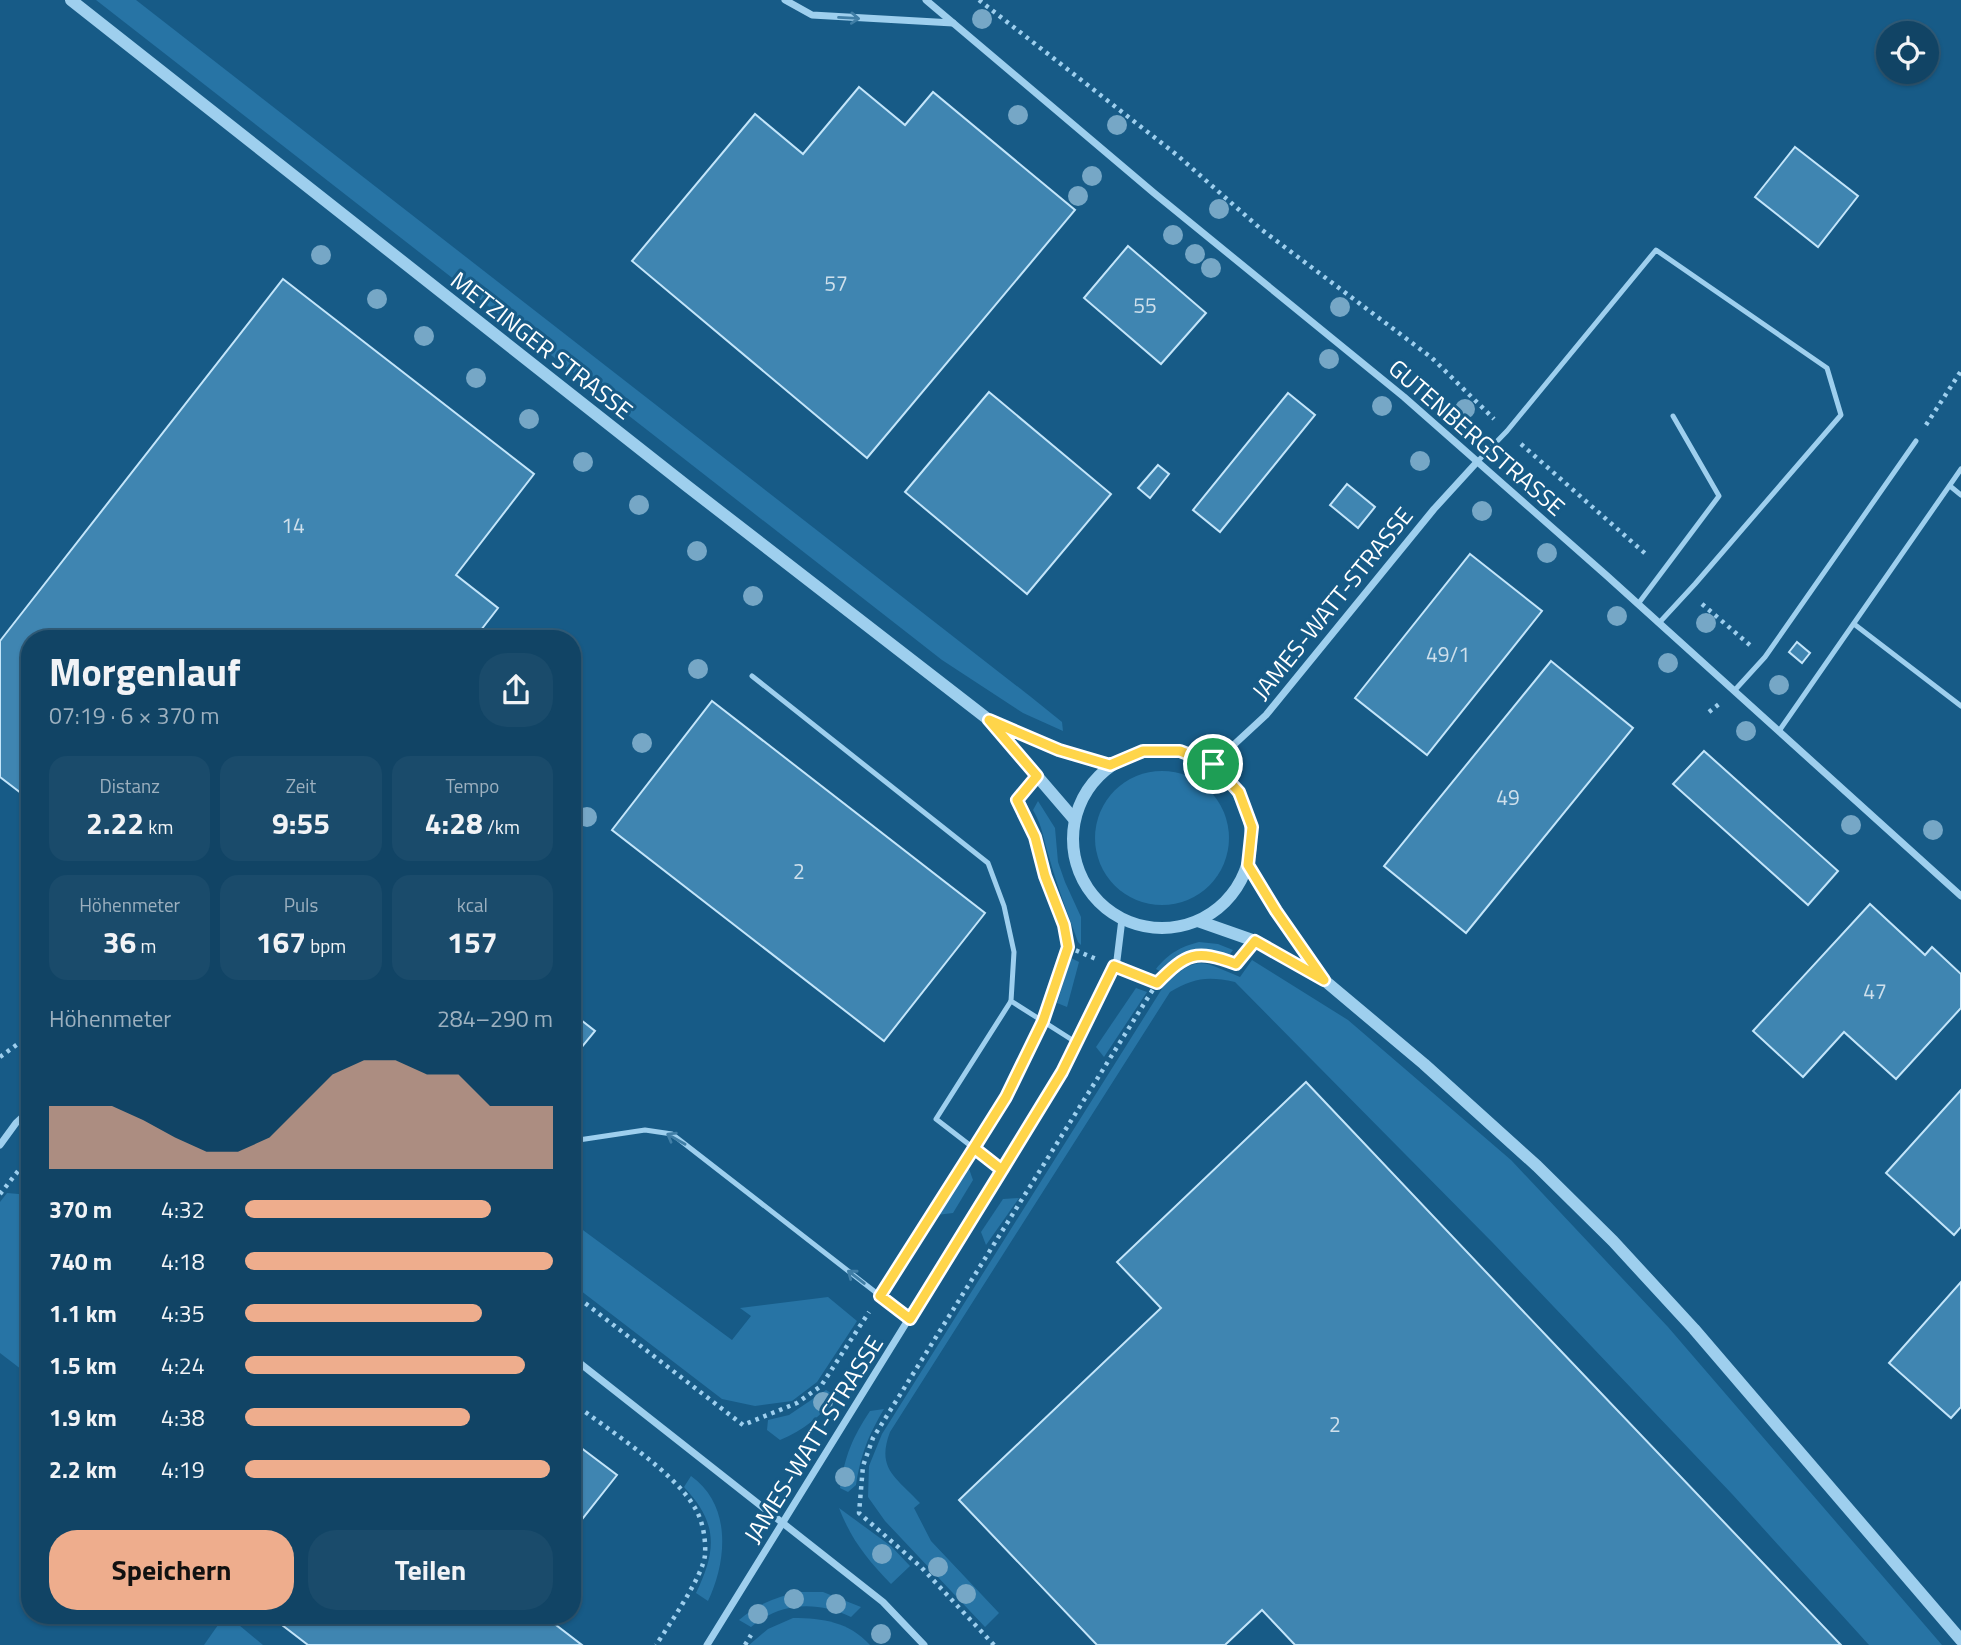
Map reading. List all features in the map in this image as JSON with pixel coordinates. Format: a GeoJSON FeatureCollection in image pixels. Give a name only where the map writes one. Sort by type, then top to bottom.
{"type":"FeatureCollection","features":[{"type":"Feature","properties":{"kind":"street","name":"METZINGER STRASSE"},"geometry":{"type":"LineString","coordinates":[[71,0],[687,486],[989,720],[1074,819]]}},
{"type":"Feature","properties":{"kind":"street"},"geometry":{"type":"LineString","coordinates":[[785,0],[812,15],[953,23]]}},
{"type":"Feature","properties":{"kind":"street","name":"GUTENBERGSTRASSE"},"geometry":{"type":"LineString","coordinates":[[926,0],[1153,193],[1404,397],[1961,896]]}},
{"type":"Feature","properties":{"kind":"street","name":"JAMES-WATT-STRASSE"},"geometry":{"type":"LineString","coordinates":[[1213,764],[1266,715],[1426,519],[1477,462]]}},
{"type":"Feature","properties":{"kind":"street","name":"METZINGER STRASSE"},"geometry":{"type":"LineString","coordinates":[[989,720],[1059,750],[1110,765]]}},
{"type":"Feature","properties":{"kind":"street"},"geometry":{"type":"LineString","coordinates":[[1143,751],[1180,751],[1213,764],[1239,792],[1252,827],[1248,865],[1230,898],[1198,921],[1160,929],[1122,919],[1098,902],[1080,877],[1072,849],[1074,819],[1086,792],[1110,765],[1143,751]]}},
{"type":"Feature","properties":{"kind":"street"},"geometry":{"type":"LineString","coordinates":[[1248,865],[1324,980]]}},
{"type":"Feature","properties":{"kind":"street","name":"JAMES-WATT-STRASSE"},"geometry":{"type":"LineString","coordinates":[[707,1645],[1002,1170],[1077,1043],[1114,966],[1122,919]]}},
{"type":"Feature","properties":{"kind":"street"},"geometry":{"type":"LineString","coordinates":[[1198,921],[1255,941],[1324,980],[1424,1064],[1537,1167],[1613,1241],[1694,1329],[1961,1640]]}},
{"type":"Feature","properties":{"kind":"street"},"geometry":{"type":"LineString","coordinates":[[0,1145],[21,1119]]}},
{"type":"Feature","properties":{"kind":"street"},"geometry":{"type":"LineString","coordinates":[[581,1364],[883,1602],[923,1645]]}},
{"type":"Feature","properties":{"kind":"lane"},"geometry":{"type":"LineString","coordinates":[[1477,462],[1507,431],[1656,250],[1827,368],[1841,415],[1659,623]]}},
{"type":"Feature","properties":{"kind":"lane"},"geometry":{"type":"LineString","coordinates":[[1638,604],[1719,496],[1673,416]]}},
{"type":"Feature","properties":{"kind":"lane"},"geometry":{"type":"LineString","coordinates":[[1734,691],[1765,657],[1916,441]]}},
{"type":"Feature","properties":{"kind":"lane"},"geometry":{"type":"LineString","coordinates":[[1779,731],[1961,469]]}},
{"type":"Feature","properties":{"kind":"lane"},"geometry":{"type":"LineString","coordinates":[[1950,486],[1961,495]]}},
{"type":"Feature","properties":{"kind":"lane"},"geometry":{"type":"LineString","coordinates":[[1854,624],[1961,706]]}},
{"type":"Feature","properties":{"kind":"lane"},"geometry":{"type":"LineString","coordinates":[[752,676],[988,863],[1004,906],[1014,953],[1011,1001],[936,1119],[1002,1170]]}},
{"type":"Feature","properties":{"kind":"lane"},"geometry":{"type":"LineString","coordinates":[[1011,1001],[1077,1043]]}},
{"type":"Feature","properties":{"kind":"lane"},"geometry":{"type":"LineString","coordinates":[[581,1140],[645,1130],[672,1133],[910,1319]]}},
{"type":"Feature","properties":{"kind":"path"},"geometry":{"type":"LineString","coordinates":[[979,0],[1177,155],[1262,230],[1432,358],[1507,431],[1663,570]]}},
{"type":"Feature","properties":{"kind":"path"},"geometry":{"type":"LineString","coordinates":[[1916,441],[1961,372]]}},
{"type":"Feature","properties":{"kind":"path"},"geometry":{"type":"LineString","coordinates":[[1688,592],[1765,657]]}},
{"type":"Feature","properties":{"kind":"path"},"geometry":{"type":"LineString","coordinates":[[581,1300],[743,1425],[797,1403],[821,1386],[1006,1097],[1043,1021],[1068,947],[1064,925],[1045,876],[1035,837],[1017,800],[1037,776]]}},
{"type":"Feature","properties":{"kind":"path"},"geometry":{"type":"LineString","coordinates":[[993,1645],[920,1567],[859,1513],[863,1466],[873,1438],[1157,983],[1177,963],[1189,957],[1212,956],[1236,964],[1255,941]]}},
{"type":"Feature","properties":{"kind":"path"},"geometry":{"type":"LineString","coordinates":[[1068,947],[1157,983]]}},
{"type":"Feature","properties":{"kind":"path"},"geometry":{"type":"LineString","coordinates":[[0,1056],[21,1041]]}},
{"type":"Feature","properties":{"kind":"path"},"geometry":{"type":"LineString","coordinates":[[0,1194],[21,1167]]}},
{"type":"Feature","properties":{"kind":"path"},"geometry":{"type":"LineString","coordinates":[[581,1409],[677,1484],[696,1508],[704,1530],[705,1557],[687,1596],[656,1645]]}},
{"type":"Feature","properties":{"kind":"path"},"geometry":{"type":"LineString","coordinates":[[745,1645],[751,1635]]}},
{"type":"Feature","properties":{"kind":"shaded area"},"geometry":{"type":"Polygon","coordinates":[[[96,0],[136,0],[1031,697],[1062,722],[1063,731],[1023,713],[942,660],[96,0]]]}},
{"type":"Feature","properties":{"kind":"shaded area"},"geometry":{"type":"Polygon","coordinates":[[[1162,771],[1187,776],[1209,791],[1224,813],[1229,838],[1224,863],[1209,885],[1187,900],[1162,905],[1137,900],[1115,885],[1100,863],[1095,838],[1100,813],[1115,791],[1137,776],[1162,771]]]}},
{"type":"Feature","properties":{"kind":"shaded area"},"geometry":{"type":"Polygon","coordinates":[[[1038,801],[1055,828],[1058,862],[1081,917],[1081,945],[1033,810],[1038,801]]]}},
{"type":"Feature","properties":{"kind":"shaded area"},"geometry":{"type":"Polygon","coordinates":[[[1199,942],[1218,944],[1233,950],[1227,958],[1200,951],[1178,960],[1163,973],[1156,969],[1175,951],[1199,942]]]}},
{"type":"Feature","properties":{"kind":"shaded area"},"geometry":{"type":"Polygon","coordinates":[[[1071,958],[1079,962],[1067,1007],[1057,1003],[1071,958]]]}},
{"type":"Feature","properties":{"kind":"shaded area"},"geometry":{"type":"Polygon","coordinates":[[[1252,960],[1348,1020],[1511,1160],[1668,1327],[1942,1645],[1869,1645],[1732,1494],[1493,1243],[1235,982],[1216,979],[1194,981],[1170,992],[890,1432],[885,1455],[887,1464],[896,1479],[920,1503],[914,1508],[931,1541],[999,1613],[985,1627],[885,1521],[868,1497],[869,1466],[882,1434],[1165,984],[1186,968],[1201,963],[1240,977],[1252,960]]]}},
{"type":"Feature","properties":{"kind":"shaded area"},"geometry":{"type":"Polygon","coordinates":[[[1136,988],[1147,992],[1104,1057],[1096,1047],[1136,988]]]}},
{"type":"Feature","properties":{"kind":"shaded area"},"geometry":{"type":"Polygon","coordinates":[[[968,1166],[973,1180],[953,1213],[937,1215],[968,1166]]]}},
{"type":"Feature","properties":{"kind":"shaded area"},"geometry":{"type":"Polygon","coordinates":[[[7,1193],[21,1194],[21,1369],[0,1353],[0,1202],[7,1193]]]}},
{"type":"Feature","properties":{"kind":"shaded area"},"geometry":{"type":"Polygon","coordinates":[[[1019,1198],[986,1245],[981,1232],[1003,1199],[1019,1198]]]}},
{"type":"Feature","properties":{"kind":"shaded area"},"geometry":{"type":"Polygon","coordinates":[[[581,1229],[732,1340],[751,1316],[740,1308],[828,1297],[857,1321],[817,1382],[792,1401],[755,1406],[722,1399],[581,1291],[581,1229]]]}},
{"type":"Feature","properties":{"kind":"shaded area"},"geometry":{"type":"Polygon","coordinates":[[[826,1390],[837,1397],[804,1427],[780,1440],[767,1430],[768,1420],[789,1415],[826,1390]]]}},
{"type":"Feature","properties":{"kind":"shaded area"},"geometry":{"type":"Polygon","coordinates":[[[884,1409],[866,1446],[856,1485],[848,1492],[840,1488],[844,1466],[854,1439],[870,1411],[884,1409]]]}},
{"type":"Feature","properties":{"kind":"shaded area"},"geometry":{"type":"Polygon","coordinates":[[[691,1476],[714,1502],[722,1534],[719,1569],[708,1601],[696,1593],[708,1563],[711,1537],[703,1513],[684,1487],[691,1476]]]}},
{"type":"Feature","properties":{"kind":"shaded area"},"geometry":{"type":"Polygon","coordinates":[[[839,1508],[891,1546],[910,1566],[891,1584],[861,1549],[839,1508]]]}},
{"type":"Feature","properties":{"kind":"shaded area"},"geometry":{"type":"Polygon","coordinates":[[[801,1592],[823,1592],[861,1607],[851,1617],[825,1608],[800,1607],[774,1613],[751,1627],[739,1620],[768,1602],[801,1592]]]}},
{"type":"Feature","properties":{"kind":"shaded area"},"geometry":{"type":"Polygon","coordinates":[[[793,1618],[815,1619],[844,1626],[870,1645],[749,1645],[768,1629],[793,1618]]]}},
{"type":"Feature","properties":{"kind":"shaded area"},"geometry":{"type":"Polygon","coordinates":[[[219,1624],[238,1624],[263,1645],[204,1645],[219,1624]]]}},
{"type":"Feature","properties":{"kind":"building"},"geometry":{"type":"Polygon","coordinates":[[[859,87],[905,125],[933,92],[1075,210],[867,458],[632,261],[755,114],[803,154],[859,87]]]}},
{"type":"Feature","properties":{"kind":"building"},"geometry":{"type":"Polygon","coordinates":[[[1795,147],[1858,196],[1818,247],[1755,197],[1795,147]]]}},
{"type":"Feature","properties":{"kind":"building"},"geometry":{"type":"Polygon","coordinates":[[[1128,246],[1206,313],[1161,364],[1084,298],[1128,246]]]}},
{"type":"Feature","properties":{"kind":"building"},"geometry":{"type":"Polygon","coordinates":[[[283,279],[534,474],[456,575],[498,608],[481,630],[21,630],[21,793],[0,777],[0,641],[283,279]]]}},
{"type":"Feature","properties":{"kind":"building"},"geometry":{"type":"Polygon","coordinates":[[[989,392],[1111,494],[1027,594],[905,492],[989,392]]]}},
{"type":"Feature","properties":{"kind":"building"},"geometry":{"type":"Polygon","coordinates":[[[1288,393],[1315,415],[1220,532],[1193,510],[1288,393]]]}},
{"type":"Feature","properties":{"kind":"building"},"geometry":{"type":"Polygon","coordinates":[[[1158,465],[1169,474],[1150,498],[1138,488],[1158,465]]]}},
{"type":"Feature","properties":{"kind":"building"},"geometry":{"type":"Polygon","coordinates":[[[1347,484],[1375,507],[1358,528],[1330,505],[1347,484]]]}},
{"type":"Feature","properties":{"kind":"building"},"geometry":{"type":"Polygon","coordinates":[[[1470,554],[1542,611],[1427,755],[1355,698],[1470,554]]]}},
{"type":"Feature","properties":{"kind":"building"},"geometry":{"type":"Polygon","coordinates":[[[1797,642],[1810,653],[1802,663],[1789,652],[1797,642]]]}},
{"type":"Feature","properties":{"kind":"building"},"geometry":{"type":"Polygon","coordinates":[[[1551,661],[1633,728],[1466,933],[1384,866],[1551,661]]]}},
{"type":"Feature","properties":{"kind":"building"},"geometry":{"type":"Polygon","coordinates":[[[712,701],[985,913],[884,1041],[612,830],[712,701]]]}},
{"type":"Feature","properties":{"kind":"building"},"geometry":{"type":"Polygon","coordinates":[[[1704,751],[1838,871],[1808,905],[1673,784],[1704,751]]]}},
{"type":"Feature","properties":{"kind":"building"},"geometry":{"type":"Polygon","coordinates":[[[1870,904],[1925,955],[1932,947],[1961,974],[1961,1008],[1896,1079],[1844,1032],[1803,1077],[1753,1031],[1870,904]]]}},
{"type":"Feature","properties":{"kind":"building"},"geometry":{"type":"Polygon","coordinates":[[[581,1020],[595,1031],[581,1048],[581,1020]]]}},
{"type":"Feature","properties":{"kind":"building"},"geometry":{"type":"Polygon","coordinates":[[[1306,1082],[1841,1645],[1295,1645],[1262,1610],[1225,1645],[1097,1645],[959,1500],[1161,1308],[1117,1262],[1306,1082]]]}},
{"type":"Feature","properties":{"kind":"building"},"geometry":{"type":"Polygon","coordinates":[[[1961,1090],[1961,1227],[1954,1235],[1886,1173],[1961,1090]]]}},
{"type":"Feature","properties":{"kind":"building"},"geometry":{"type":"Polygon","coordinates":[[[1961,1282],[1961,1407],[1951,1418],[1889,1363],[1961,1282]]]}},
{"type":"Feature","properties":{"kind":"building"},"geometry":{"type":"Polygon","coordinates":[[[581,1448],[617,1475],[581,1521],[581,1448]]]}},
{"type":"Feature","properties":{"kind":"building"},"geometry":{"type":"Polygon","coordinates":[[[281,1624],[555,1624],[582,1645],[308,1645],[281,1624]]]}},
{"type":"Feature","properties":{"kind":"route"},"geometry":{"type":"LineString","coordinates":[[1213,764],[1180,751],[1143,751],[1110,765],[1059,750],[989,720],[1037,776],[1017,800],[1035,837],[1045,876],[1064,925],[1068,947],[1043,1021],[1006,1097],[974,1148],[1002,1170],[910,1319],[880,1296],[974,1148],[1002,1170],[1062,1072],[1114,966],[1157,983],[1177,963],[1189,957],[1212,956],[1236,964],[1255,941],[1324,980],[1248,865],[1252,827],[1239,792],[1213,764]]}}]}
